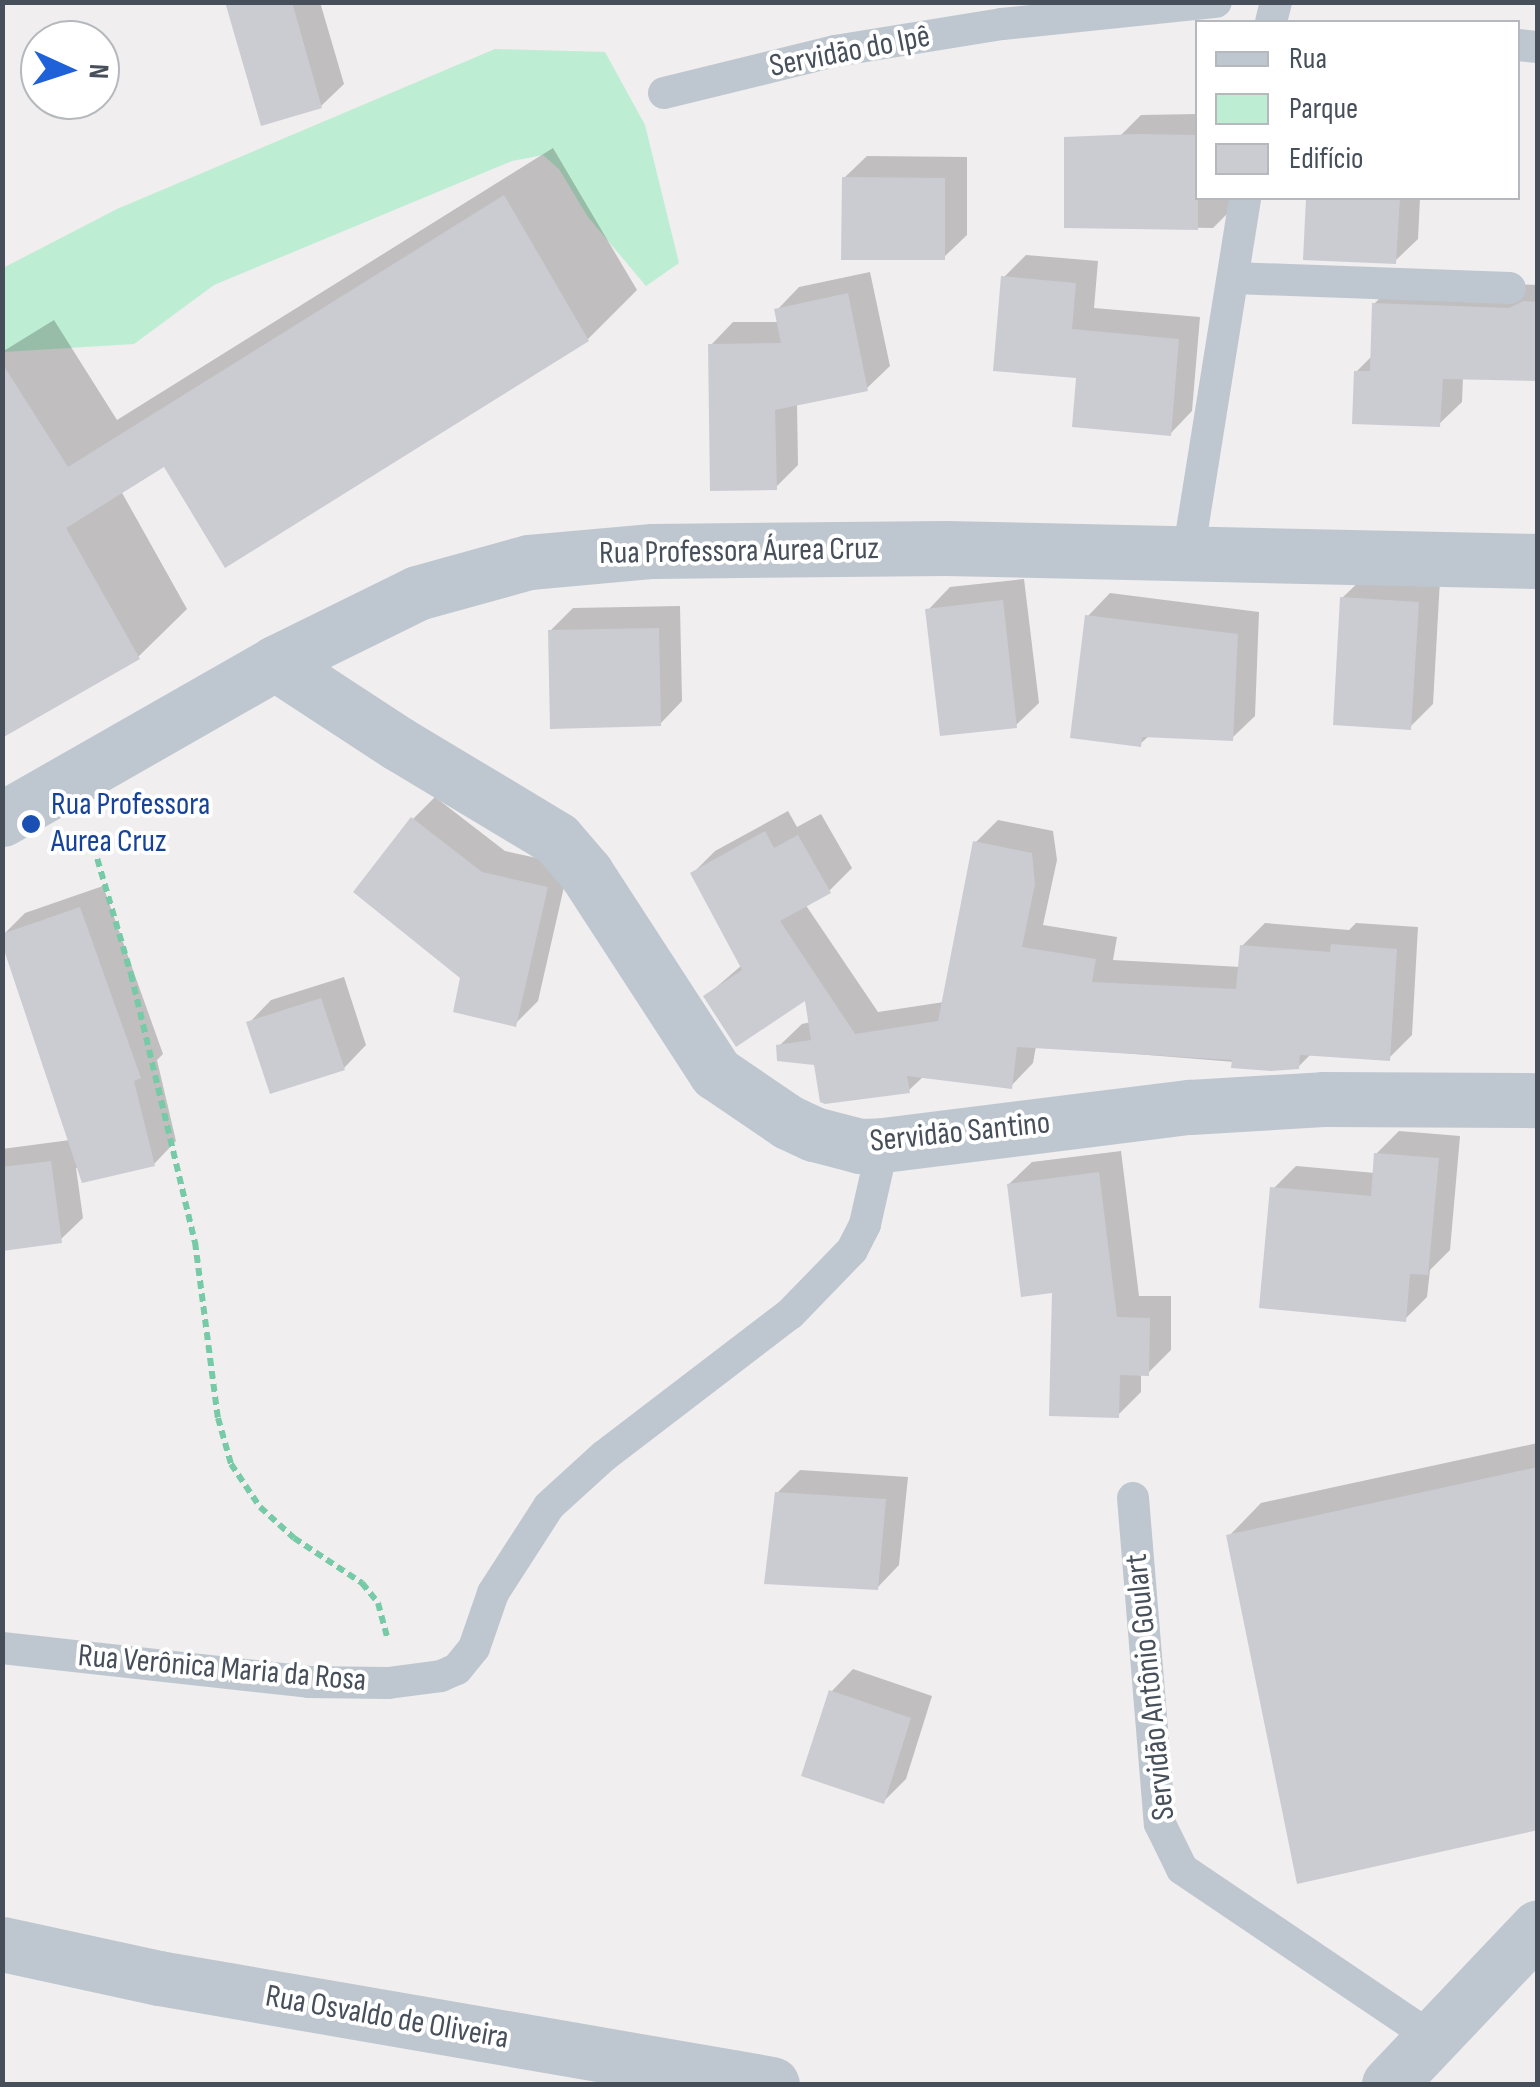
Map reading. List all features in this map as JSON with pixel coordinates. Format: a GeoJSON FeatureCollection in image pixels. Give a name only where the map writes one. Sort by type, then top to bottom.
{"type":"FeatureCollection","features":[{"type":"Feature","properties":{"kind":"street","name":"Rua Professora Áurea Cruz"},"geometry":{"type":"LineString","coordinates":[[2,820],[275,663],[417,593],[476,574],[560,557],[652,551],[945,548],[1538,560]]}},
{"type":"Feature","properties":{"kind":"street","name":"Servidão Santino"},"geometry":{"type":"LineString","coordinates":[[275,663],[398,744],[557,839],[586,873],[716,1073],[801,1128],[860,1146],[1190,1107],[1323,1099],[1538,1100]]}},
{"type":"Feature","properties":{"kind":"street"},"geometry":{"type":"LineString","coordinates":[[1389,2084],[1538,1927]]}},
{"type":"Feature","properties":{"kind":"street","name":"Rua Osvaldo de Oliveira"},"geometry":{"type":"LineString","coordinates":[[2,1944],[159,1978],[772,2084]]}},
{"type":"Feature","properties":{"kind":"lane","name":"Servidão do Ipê"},"geometry":{"type":"LineString","coordinates":[[664,93],[872,45],[1002,24],[1216,2]]}},
{"type":"Feature","properties":{"kind":"lane"},"geometry":{"type":"LineString","coordinates":[[1188,555],[1245,200]]}},
{"type":"Feature","properties":{"kind":"lane"},"geometry":{"type":"LineString","coordinates":[[1234,278],[1510,288]]}},
{"type":"Feature","properties":{"kind":"lane","name":"Rua Verônica Maria da Rosa"},"geometry":{"type":"LineString","coordinates":[[2,1648],[309,1682],[388,1683],[441,1676],[468,1660],[493,1593],[549,1506],[604,1456],[790,1314],[852,1250],[865,1224],[882,1145]]}},
{"type":"Feature","properties":{"kind":"lane","name":"Servidão Antônio Goulart"},"geometry":{"type":"LineString","coordinates":[[1133,1498],[1160,1824],[1182,1869],[1433,2038]]}},
{"type":"Feature","properties":{"kind":"path"},"geometry":{"type":"LineString","coordinates":[[85,815],[130,974],[195,1242],[218,1418],[231,1464],[260,1508],[294,1538],[362,1583],[378,1603],[388,1643],[388,1683]]}},
{"type":"Feature","properties":{"kind":"green space"},"geometry":{"type":"Polygon","coordinates":[[[495,49],[605,52],[645,125],[679,263],[646,286],[588,217],[559,169],[543,155],[512,161],[214,285],[134,344],[3,352],[3,268],[117,209],[495,49]]]}},
{"type":"Feature","properties":{"kind":"building"},"geometry":{"type":"Polygon","coordinates":[[[225,2],[292,2],[322,108],[261,126],[225,2]]]}},
{"type":"Feature","properties":{"kind":"building"},"geometry":{"type":"Polygon","coordinates":[[[1195,135],[1198,230],[1064,228],[1064,137],[1195,135]]]}},
{"type":"Feature","properties":{"kind":"building"},"geometry":{"type":"Polygon","coordinates":[[[842,177],[945,178],[945,260],[841,260],[842,177]]]}},
{"type":"Feature","properties":{"kind":"building"},"geometry":{"type":"Polygon","coordinates":[[[504,195],[589,341],[225,568],[164,467],[66,528],[140,659],[2,738],[2,363],[68,467],[504,195]]]}},
{"type":"Feature","properties":{"kind":"building"},"geometry":{"type":"Polygon","coordinates":[[[1306,200],[1400,200],[1396,264],[1303,260],[1306,200]]]}},
{"type":"Feature","properties":{"kind":"building"},"geometry":{"type":"Polygon","coordinates":[[[1001,276],[1076,283],[1072,329],[1179,339],[1171,436],[1072,427],[1076,378],[993,371],[1001,276]]]}},
{"type":"Feature","properties":{"kind":"building"},"geometry":{"type":"Polygon","coordinates":[[[848,293],[868,391],[775,410],[777,490],[710,491],[708,344],[781,343],[774,309],[848,293]]]}},
{"type":"Feature","properties":{"kind":"building"},"geometry":{"type":"Polygon","coordinates":[[[1524,301],[1538,302],[1538,381],[1443,379],[1440,427],[1352,424],[1354,371],[1370,371],[1372,303],[1509,308],[1524,301]]]}},
{"type":"Feature","properties":{"kind":"building"},"geometry":{"type":"Polygon","coordinates":[[[1340,597],[1419,602],[1411,730],[1333,725],[1340,597]]]}},
{"type":"Feature","properties":{"kind":"building"},"geometry":{"type":"Polygon","coordinates":[[[1003,600],[1017,728],[940,736],[925,609],[1003,600]]]}},
{"type":"Feature","properties":{"kind":"building"},"geometry":{"type":"Polygon","coordinates":[[[1085,615],[1238,634],[1233,741],[1142,737],[1141,747],[1070,738],[1085,615]]]}},
{"type":"Feature","properties":{"kind":"building"},"geometry":{"type":"Polygon","coordinates":[[[659,628],[661,726],[550,729],[548,630],[659,628]]]}},
{"type":"Feature","properties":{"kind":"building"},"geometry":{"type":"Polygon","coordinates":[[[411,817],[482,872],[548,887],[516,1027],[453,1012],[460,978],[353,892],[411,817]]]}},
{"type":"Feature","properties":{"kind":"building"},"geometry":{"type":"Polygon","coordinates":[[[765,831],[774,848],[798,835],[831,893],[780,921],[855,1034],[938,1021],[973,841],[1032,853],[1035,884],[1022,947],[1096,959],[1092,982],[1236,989],[1240,945],[1330,952],[1331,944],[1397,949],[1390,1061],[1300,1055],[1299,1069],[1271,1071],[1231,1068],[1232,1060],[1017,1047],[1012,1089],[907,1076],[910,1093],[825,1104],[820,1102],[814,1065],[777,1061],[776,1045],[811,1040],[805,1001],[736,1047],[703,996],[742,970],[690,873],[765,831]]]}},
{"type":"Feature","properties":{"kind":"building"},"geometry":{"type":"Polygon","coordinates":[[[80,907],[141,1078],[134,1081],[155,1166],[82,1183],[2,944],[2,934],[80,907]]]}},
{"type":"Feature","properties":{"kind":"building"},"geometry":{"type":"Polygon","coordinates":[[[321,998],[345,1070],[270,1094],[246,1022],[321,998]]]}},
{"type":"Feature","properties":{"kind":"building"},"geometry":{"type":"Polygon","coordinates":[[[1374,1153],[1439,1158],[1428,1275],[1410,1274],[1406,1322],[1259,1308],[1270,1187],[1371,1196],[1374,1153]]]}},
{"type":"Feature","properties":{"kind":"building"},"geometry":{"type":"Polygon","coordinates":[[[51,1161],[62,1243],[2,1251],[2,1167],[51,1161]]]}},
{"type":"Feature","properties":{"kind":"building"},"geometry":{"type":"Polygon","coordinates":[[[1099,1172],[1117,1317],[1150,1318],[1149,1376],[1120,1375],[1119,1418],[1049,1416],[1052,1293],[1021,1297],[1007,1184],[1099,1172]]]}},
{"type":"Feature","properties":{"kind":"building"},"geometry":{"type":"Polygon","coordinates":[[[1538,1467],[1538,1830],[1297,1884],[1226,1535],[1538,1467]]]}},
{"type":"Feature","properties":{"kind":"building"},"geometry":{"type":"Polygon","coordinates":[[[775,1492],[886,1499],[878,1590],[764,1584],[775,1492]]]}},
{"type":"Feature","properties":{"kind":"building"},"geometry":{"type":"Polygon","coordinates":[[[829,1690],[911,1718],[884,1804],[801,1776],[829,1690]]]}},
{"type":"Feature","properties":{"kind":"place","name":"Rua Professora Aurea Cruz"},"geometry":{"type":"Point","coordinates":[31,824]}}]}
